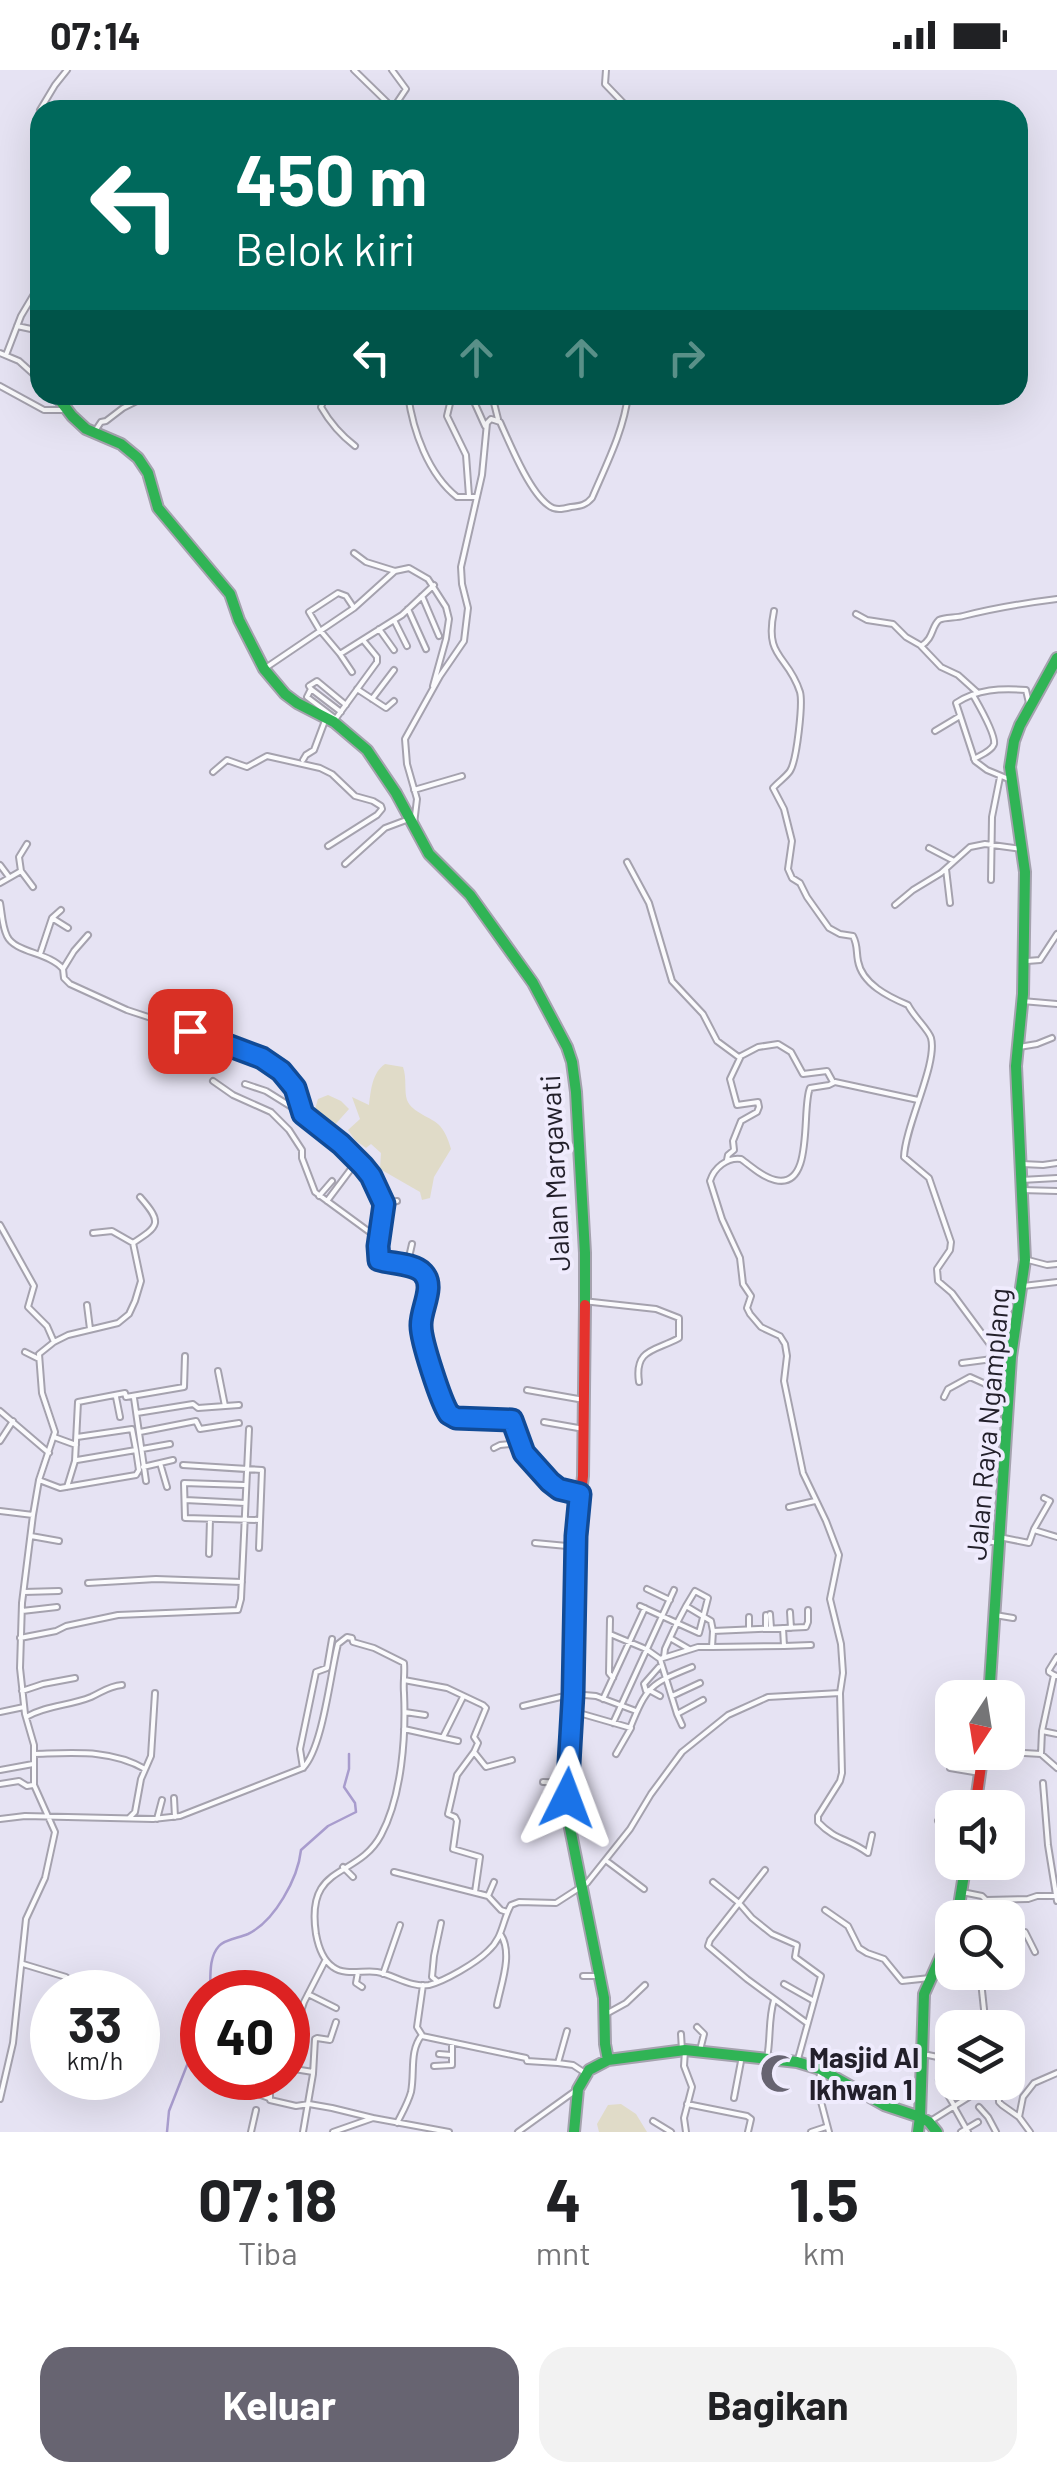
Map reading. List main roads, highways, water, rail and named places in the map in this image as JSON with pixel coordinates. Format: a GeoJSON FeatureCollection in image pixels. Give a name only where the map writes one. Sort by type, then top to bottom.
{"type":"FeatureCollection","features":[{"type":"Feature","properties":{"kind":"waterway"},"geometry":{"type":"LineString","coordinates":[[211,1970],[219,1946],[258,1928],[276,1909],[290,1885],[301,1850],[328,1826],[356,1812],[344,1787],[349,1754]]}},
{"type":"Feature","properties":{"kind":"waterway"},"geometry":{"type":"LineString","coordinates":[[167,2132],[169,2111],[180,2083]]}},
{"type":"Feature","properties":{"kind":"place","name":"Masjid Al Ikhwan 1"},"geometry":{"type":"Point","coordinates":[779,2074]}}]}
